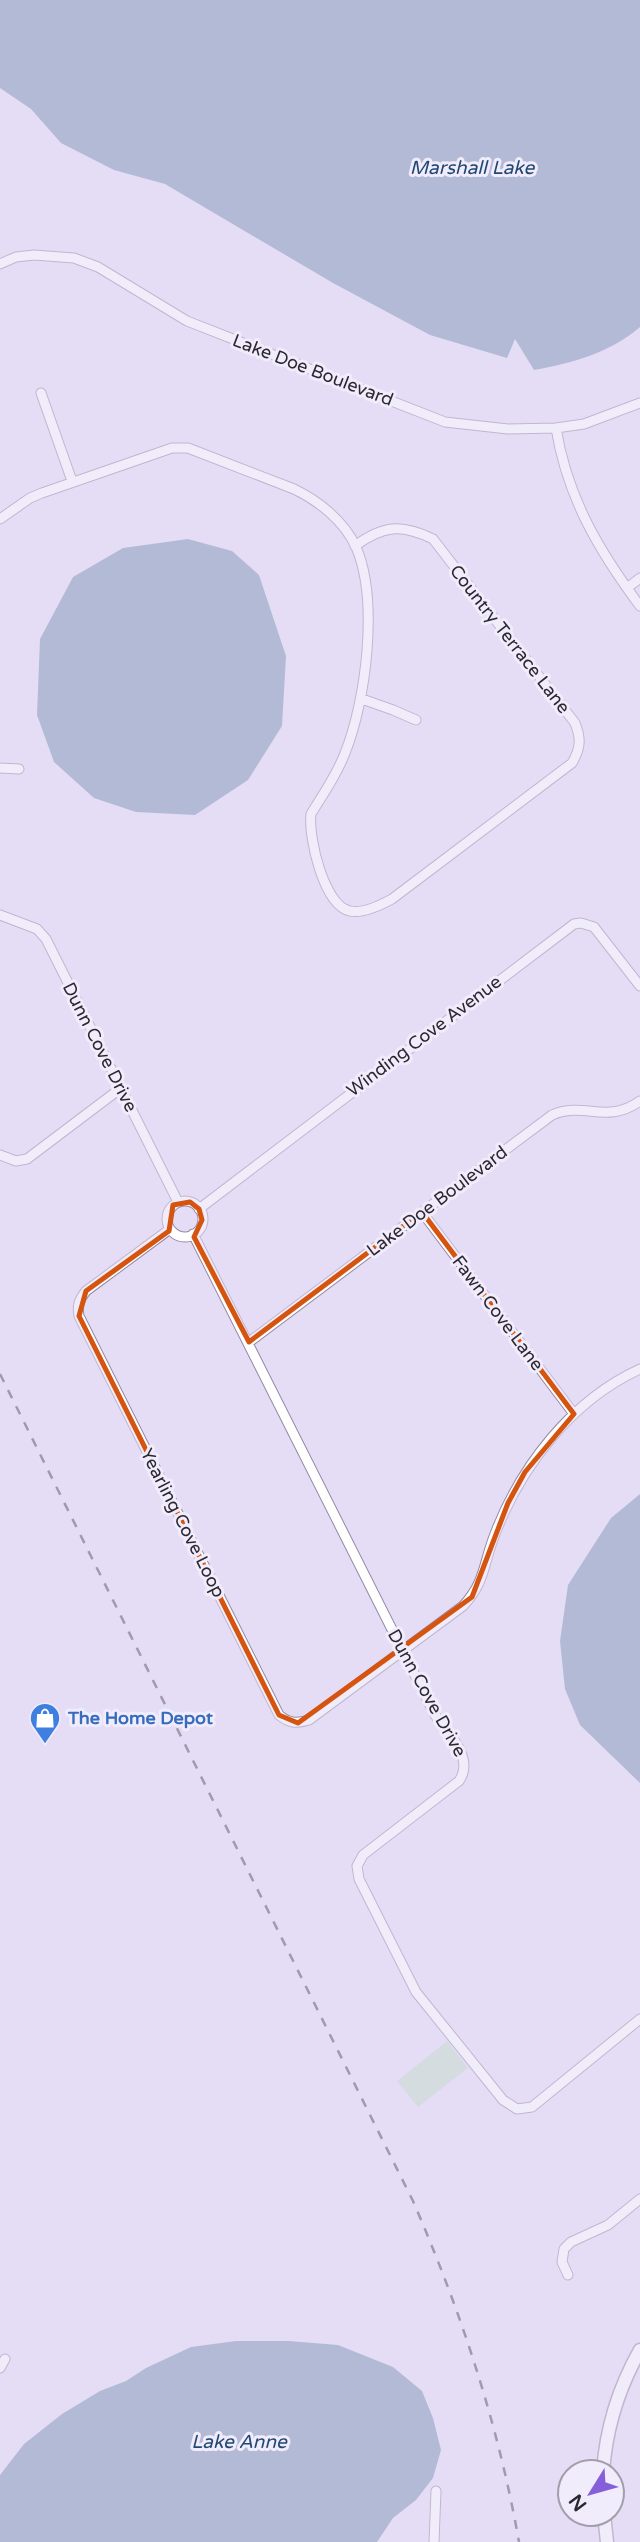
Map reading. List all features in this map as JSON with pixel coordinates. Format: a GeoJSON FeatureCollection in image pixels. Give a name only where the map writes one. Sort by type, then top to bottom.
{"type":"FeatureCollection","features":[{"type":"Feature","properties":{"kind":"main road"},"geometry":{"type":"LineString","coordinates":[[604,2458],[614,2406],[640,2350]]}},
{"type":"Feature","properties":{"kind":"street","name":"Lake Doe Boulevard"},"geometry":{"type":"LineString","coordinates":[[0,264],[16,257],[34,255],[74,258],[98,267],[187,321],[445,422],[508,429],[556,428],[584,424],[640,403]]}},
{"type":"Feature","properties":{"kind":"street"},"geometry":{"type":"LineString","coordinates":[[41,393],[72,481]]}},
{"type":"Feature","properties":{"kind":"street"},"geometry":{"type":"LineString","coordinates":[[556,428],[563,466],[579,509],[604,556],[640,606]]}},
{"type":"Feature","properties":{"kind":"street"},"geometry":{"type":"LineString","coordinates":[[0,519],[30,498],[172,448],[188,448],[311,497],[330,513],[355,546],[364,580],[367,623],[362,699],[416,720]]}},
{"type":"Feature","properties":{"kind":"street","name":"Country Terrace Lane"},"geometry":{"type":"LineString","coordinates":[[355,546],[380,531],[394,528],[407,529],[433,539],[575,723],[581,742],[572,763],[392,899],[367,909],[348,910],[340,904],[323,879],[309,825],[311,814],[345,755],[362,699]]}},
{"type":"Feature","properties":{"kind":"street"},"geometry":{"type":"LineString","coordinates":[[627,588],[640,578]]}},
{"type":"Feature","properties":{"kind":"street"},"geometry":{"type":"LineString","coordinates":[[0,768],[19,769]]}},
{"type":"Feature","properties":{"kind":"street","name":"Dunn Cove Drive"},"geometry":{"type":"LineString","coordinates":[[0,915],[37,929],[42,934],[178,1202]]}},
{"type":"Feature","properties":{"kind":"street","name":"Winding Cove Avenue"},"geometry":{"type":"LineString","coordinates":[[199,1209],[567,927],[581,923],[594,927],[640,986]]}},
{"type":"Feature","properties":{"kind":"street"},"geometry":{"type":"LineString","coordinates":[[0,1155],[16,1161],[27,1159],[121,1088]]}},
{"type":"Feature","properties":{"kind":"street","name":"Lake Doe Boulevard"},"geometry":{"type":"LineString","coordinates":[[249,1342],[552,1115],[573,1110],[614,1113],[630,1108],[640,1101]]}},
{"type":"Feature","properties":{"kind":"street"},"geometry":{"type":"LineString","coordinates":[[178,1202],[190,1202],[199,1209],[202,1220],[198,1231],[184,1237],[170,1230],[168,1214],[178,1202]]}},
{"type":"Feature","properties":{"kind":"street","name":"Fawn Cove Lane"},"geometry":{"type":"LineString","coordinates":[[422,1212],[574,1414]]}},
{"type":"Feature","properties":{"kind":"street","name":"Yearling Cove Loop"},"geometry":{"type":"LineString","coordinates":[[170,1230],[86,1291],[79,1299],[77,1308],[279,1714],[287,1721],[298,1723],[309,1720],[402,1651]]}},
{"type":"Feature","properties":{"kind":"street","name":"Dunn Cove Drive"},"geometry":{"type":"LineString","coordinates":[[193,1234],[402,1651],[435,1714],[464,1757],[465,1770],[459,1781],[363,1854],[357,1866],[359,1879],[416,1992],[503,2100],[516,2109],[531,2107],[640,2019]]}},
{"type":"Feature","properties":{"kind":"street"},"geometry":{"type":"LineString","coordinates":[[402,1651],[472,1597],[480,1584],[494,1537],[519,1482],[546,1444],[574,1414],[609,1387],[640,1369]]}},
{"type":"Feature","properties":{"kind":"street"},"geometry":{"type":"LineString","coordinates":[[568,2276],[562,2262],[564,2249],[571,2242],[608,2225],[640,2199]]}},
{"type":"Feature","properties":{"kind":"street"},"geometry":{"type":"LineString","coordinates":[[434,2542],[436,2491]]}},
{"type":"Feature","properties":{"kind":"highlighted area"},"geometry":{"type":"Polygon","coordinates":[[[190,1202],[199,1209],[202,1220],[194,1237],[249,1342],[422,1212],[574,1414],[525,1472],[508,1503],[472,1597],[298,1723],[279,1715],[79,1316],[86,1291],[169,1231],[173,1205],[190,1202]]]}},
{"type":"Feature","properties":{"kind":"green space"},"geometry":{"type":"Polygon","coordinates":[[[447,2041],[468,2068],[418,2107],[397,2081],[447,2041]]]}},
{"type":"Feature","properties":{"kind":"water","name":"Marshall Lake"},"geometry":{"type":"Polygon","coordinates":[[[0,0],[640,0],[640,327],[616,344],[590,356],[534,370],[515,339],[507,358],[430,335],[333,283],[165,184],[114,170],[61,143],[31,109],[0,88],[0,0]]]}},
{"type":"Feature","properties":{"kind":"water"},"geometry":{"type":"Polygon","coordinates":[[[188,539],[232,551],[259,575],[286,656],[282,726],[248,780],[195,815],[136,812],[94,798],[54,762],[37,715],[40,639],[73,577],[123,548],[188,539]]]}},
{"type":"Feature","properties":{"kind":"water"},"geometry":{"type":"Polygon","coordinates":[[[640,1494],[640,1783],[580,1725],[565,1689],[560,1641],[568,1585],[611,1518],[640,1494]]]}},
{"type":"Feature","properties":{"kind":"water","name":"Lake Anne"},"geometry":{"type":"Polygon","coordinates":[[[236,2341],[338,2345],[393,2367],[422,2391],[433,2418],[441,2450],[433,2478],[416,2500],[393,2518],[377,2542],[0,2542],[0,2475],[24,2444],[62,2414],[146,2368],[191,2347],[236,2341]]]}},
{"type":"Feature","properties":{"kind":"railway"},"geometry":{"type":"LineString","coordinates":[[0,1374],[413,2201],[447,2284],[476,2368],[500,2454],[519,2542]]}},
{"type":"Feature","properties":{"kind":"place","name":"The Home Depot"},"geometry":{"type":"Point","coordinates":[45,1745]}}]}
